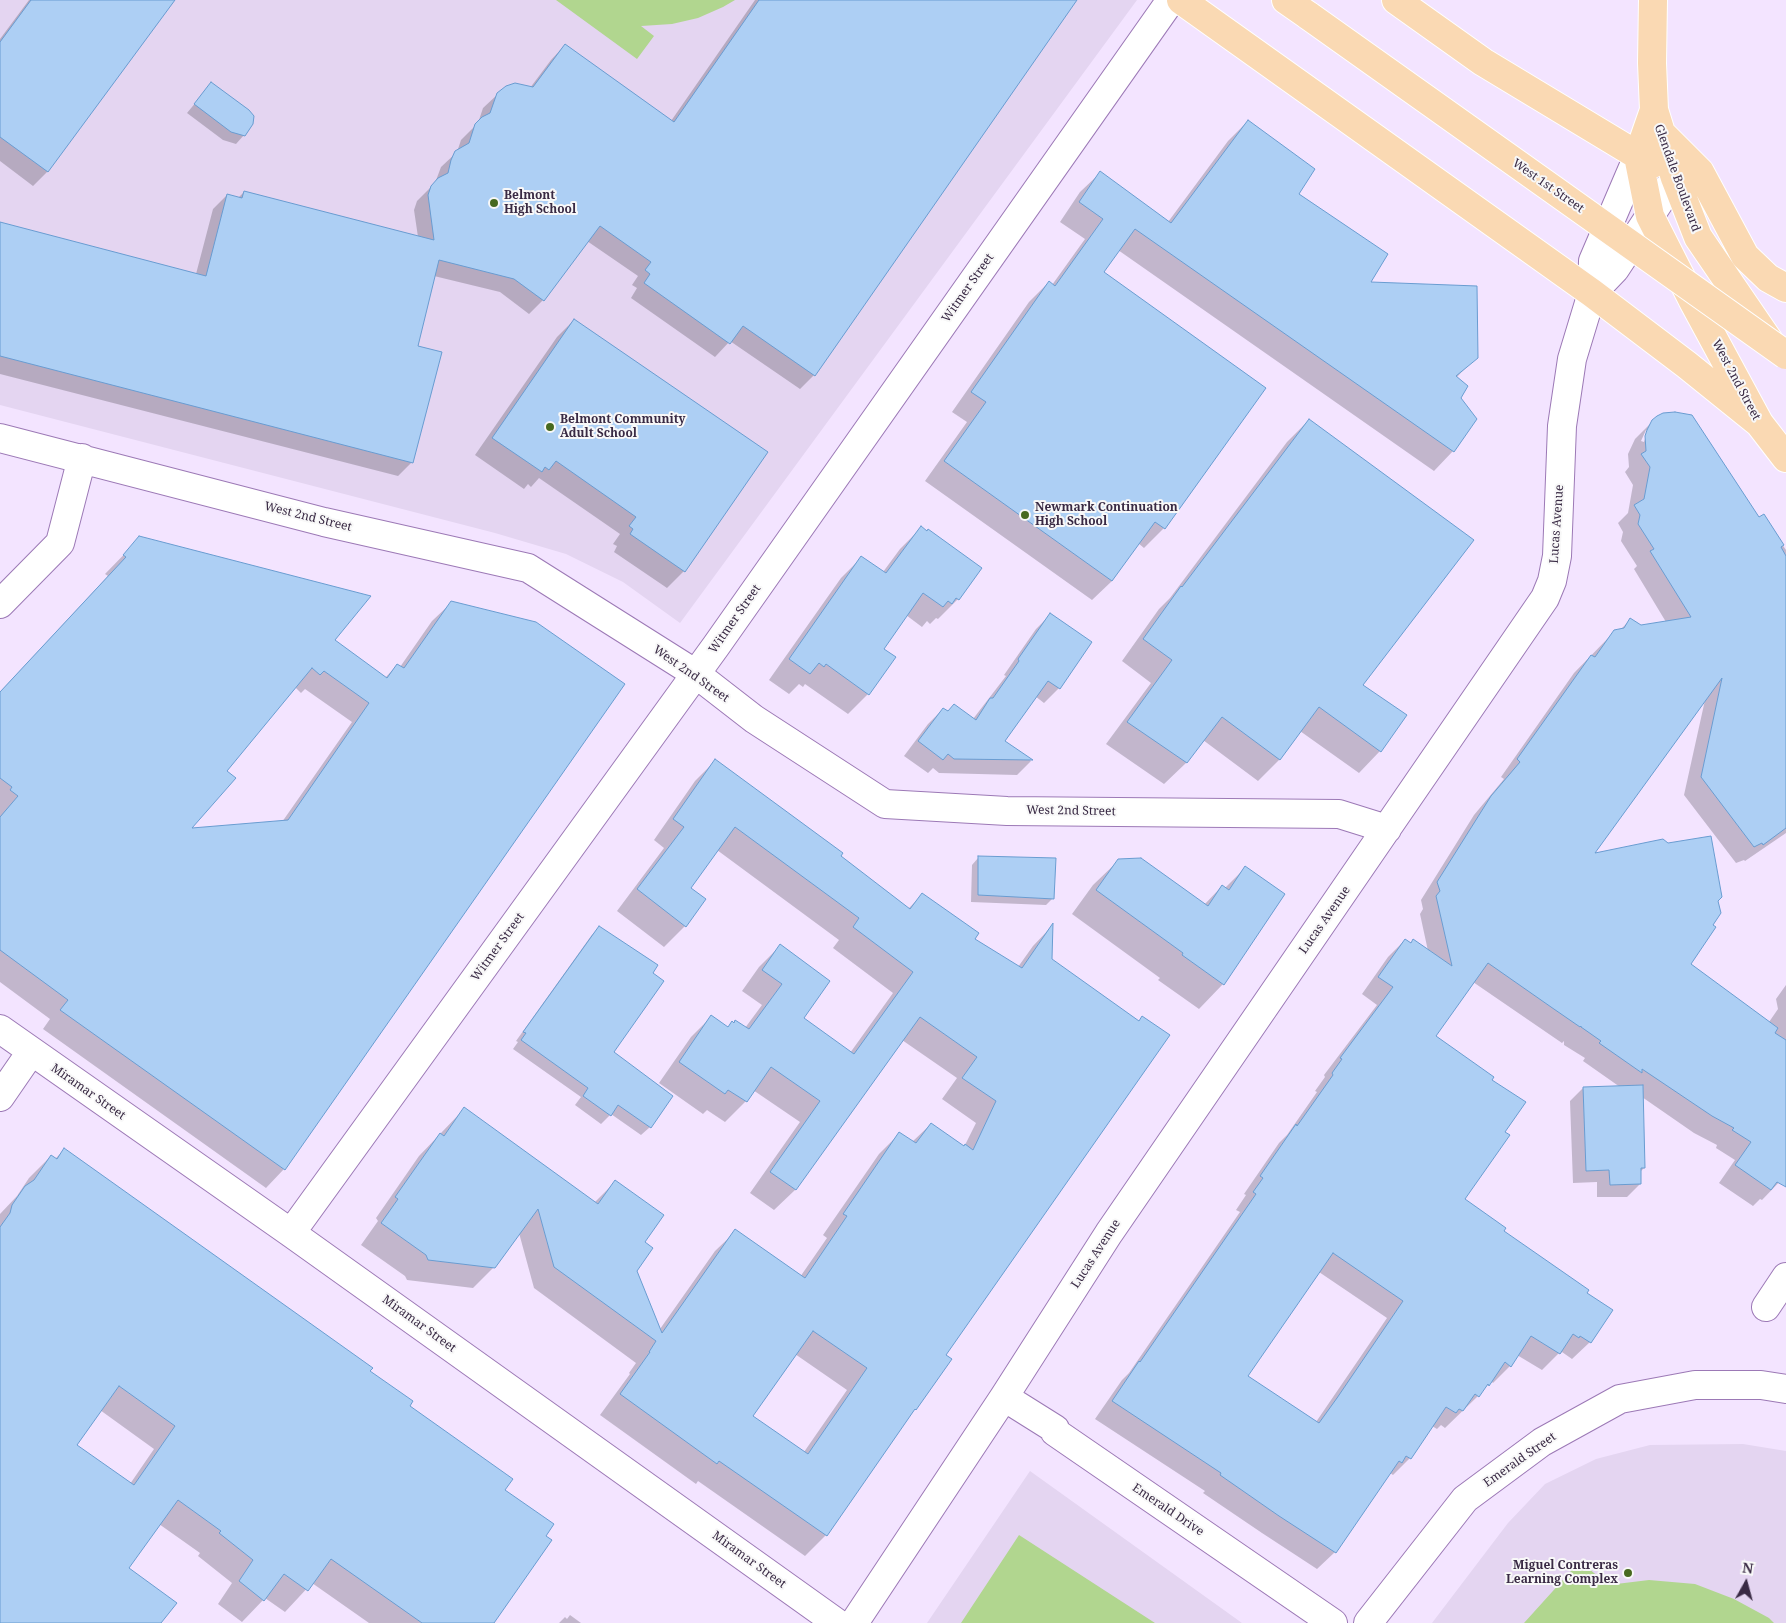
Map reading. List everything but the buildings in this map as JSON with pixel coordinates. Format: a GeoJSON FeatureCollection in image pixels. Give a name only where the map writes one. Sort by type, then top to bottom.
{"type":"FeatureCollection","features":[{"type":"Feature","properties":{"kind":"main road"},"geometry":{"type":"LineString","coordinates":[[1181,0],[1592,293],[1687,365],[1759,423]]}},
{"type":"Feature","properties":{"kind":"main road","name":"West 1st Street"},"geometry":{"type":"LineString","coordinates":[[1286,0],[1786,355]]}},
{"type":"Feature","properties":{"kind":"main road"},"geometry":{"type":"LineString","coordinates":[[1396,0],[1483,62],[1675,178]]}},
{"type":"Feature","properties":{"kind":"main road","name":"Glendale Boulevard"},"geometry":{"type":"LineString","coordinates":[[1653,0],[1652,63],[1657,122],[1675,178],[1698,236],[1786,366]]}},
{"type":"Feature","properties":{"kind":"main road"},"geometry":{"type":"LineString","coordinates":[[1657,122],[1700,172],[1745,256],[1768,278],[1786,288]]}},
{"type":"Feature","properties":{"kind":"main road","name":"Glendale Boulevard"},"geometry":{"type":"LineString","coordinates":[[1638,156],[1657,122]]}},
{"type":"Feature","properties":{"kind":"main road"},"geometry":{"type":"LineString","coordinates":[[1638,156],[1650,216]]}},
{"type":"Feature","properties":{"kind":"main road","name":"West 2nd Street"},"geometry":{"type":"LineString","coordinates":[[1650,216],[1692,299],[1759,423],[1786,458]]}},
{"type":"Feature","properties":{"kind":"street","name":"Witmer Street"},"geometry":{"type":"LineString","coordinates":[[291,1232],[696,674],[1172,0]]}},
{"type":"Feature","properties":{"kind":"street","name":"Lucas Avenue"},"geometry":{"type":"LineString","coordinates":[[854,1623],[1004,1397],[1109,1234],[1545,598],[1552,581],[1557,556],[1562,426],[1572,359],[1592,293],[1593,262],[1638,156]]}},
{"type":"Feature","properties":{"kind":"street"},"geometry":{"type":"LineString","coordinates":[[1592,293],[1615,269],[1675,178]]}},
{"type":"Feature","properties":{"kind":"street","name":"West 2nd Street"},"geometry":{"type":"LineString","coordinates":[[0,438],[324,522],[528,568],[696,674],[754,719],[886,804],[1007,811],[1339,814],[1387,829]]}},
{"type":"Feature","properties":{"kind":"street"},"geometry":{"type":"LineString","coordinates":[[0,604],[60,543],[82,458]]}},
{"type":"Feature","properties":{"kind":"street","name":"Miramar Street"},"geometry":{"type":"LineString","coordinates":[[0,1029],[291,1232],[837,1623]]}},
{"type":"Feature","properties":{"kind":"street"},"geometry":{"type":"LineString","coordinates":[[0,1097],[31,1052]]}},
{"type":"Feature","properties":{"kind":"street"},"geometry":{"type":"LineString","coordinates":[[1766,1307],[1786,1277]]}},
{"type":"Feature","properties":{"kind":"street","name":"Emerald Street"},"geometry":{"type":"LineString","coordinates":[[1368,1623],[1465,1499],[1542,1442],[1620,1399],[1695,1385],[1761,1385],[1786,1389]]}},
{"type":"Feature","properties":{"kind":"street","name":"Emerald Drive"},"geometry":{"type":"LineString","coordinates":[[1004,1397],[1055,1429],[1054,1432],[1333,1623]]}},
{"type":"Feature","properties":{"kind":"shaded area","name":"Belmont High School"},"geometry":{"type":"Polygon","coordinates":[[[0,0],[1137,0],[680,623],[623,582],[566,554],[495,533],[0,405],[0,0]]]}},
{"type":"Feature","properties":{"kind":"shaded area","name":"Miguel Contreras Learning Complex"},"geometry":{"type":"Polygon","coordinates":[[[1743,1444],[1786,1451],[1786,1623],[1432,1623],[1508,1523],[1545,1484],[1596,1459],[1650,1445],[1743,1444]]]}},
{"type":"Feature","properties":{"kind":"shaded area"},"geometry":{"type":"Polygon","coordinates":[[[1030,1471],[1242,1623],[927,1623],[1030,1471]]]}},
{"type":"Feature","properties":{"kind":"green space"},"geometry":{"type":"Polygon","coordinates":[[[556,0],[735,0],[698,18],[672,24],[641,26],[654,36],[637,59],[556,0]]]}},
{"type":"Feature","properties":{"kind":"green space"},"geometry":{"type":"Polygon","coordinates":[[[1019,1535],[1155,1623],[961,1623],[1019,1535]]]}},
{"type":"Feature","properties":{"kind":"green space"},"geometry":{"type":"Polygon","coordinates":[[[1580,1561],[1608,1585],[1649,1580],[1695,1584],[1734,1599],[1769,1618],[1774,1623],[1524,1623],[1580,1561]]]}},
{"type":"Feature","properties":{"kind":"place","name":"Belmont High School"},"geometry":{"type":"Point","coordinates":[494,203]}},
{"type":"Feature","properties":{"kind":"place","name":"Belmont Community Adult School"},"geometry":{"type":"Point","coordinates":[550,427]}},
{"type":"Feature","properties":{"kind":"place","name":"Newmark Continuation High School"},"geometry":{"type":"Point","coordinates":[1025,515]}},
{"type":"Feature","properties":{"kind":"place","name":"Miguel Contreras Learning Complex"},"geometry":{"type":"Point","coordinates":[1628,1573]}}]}
